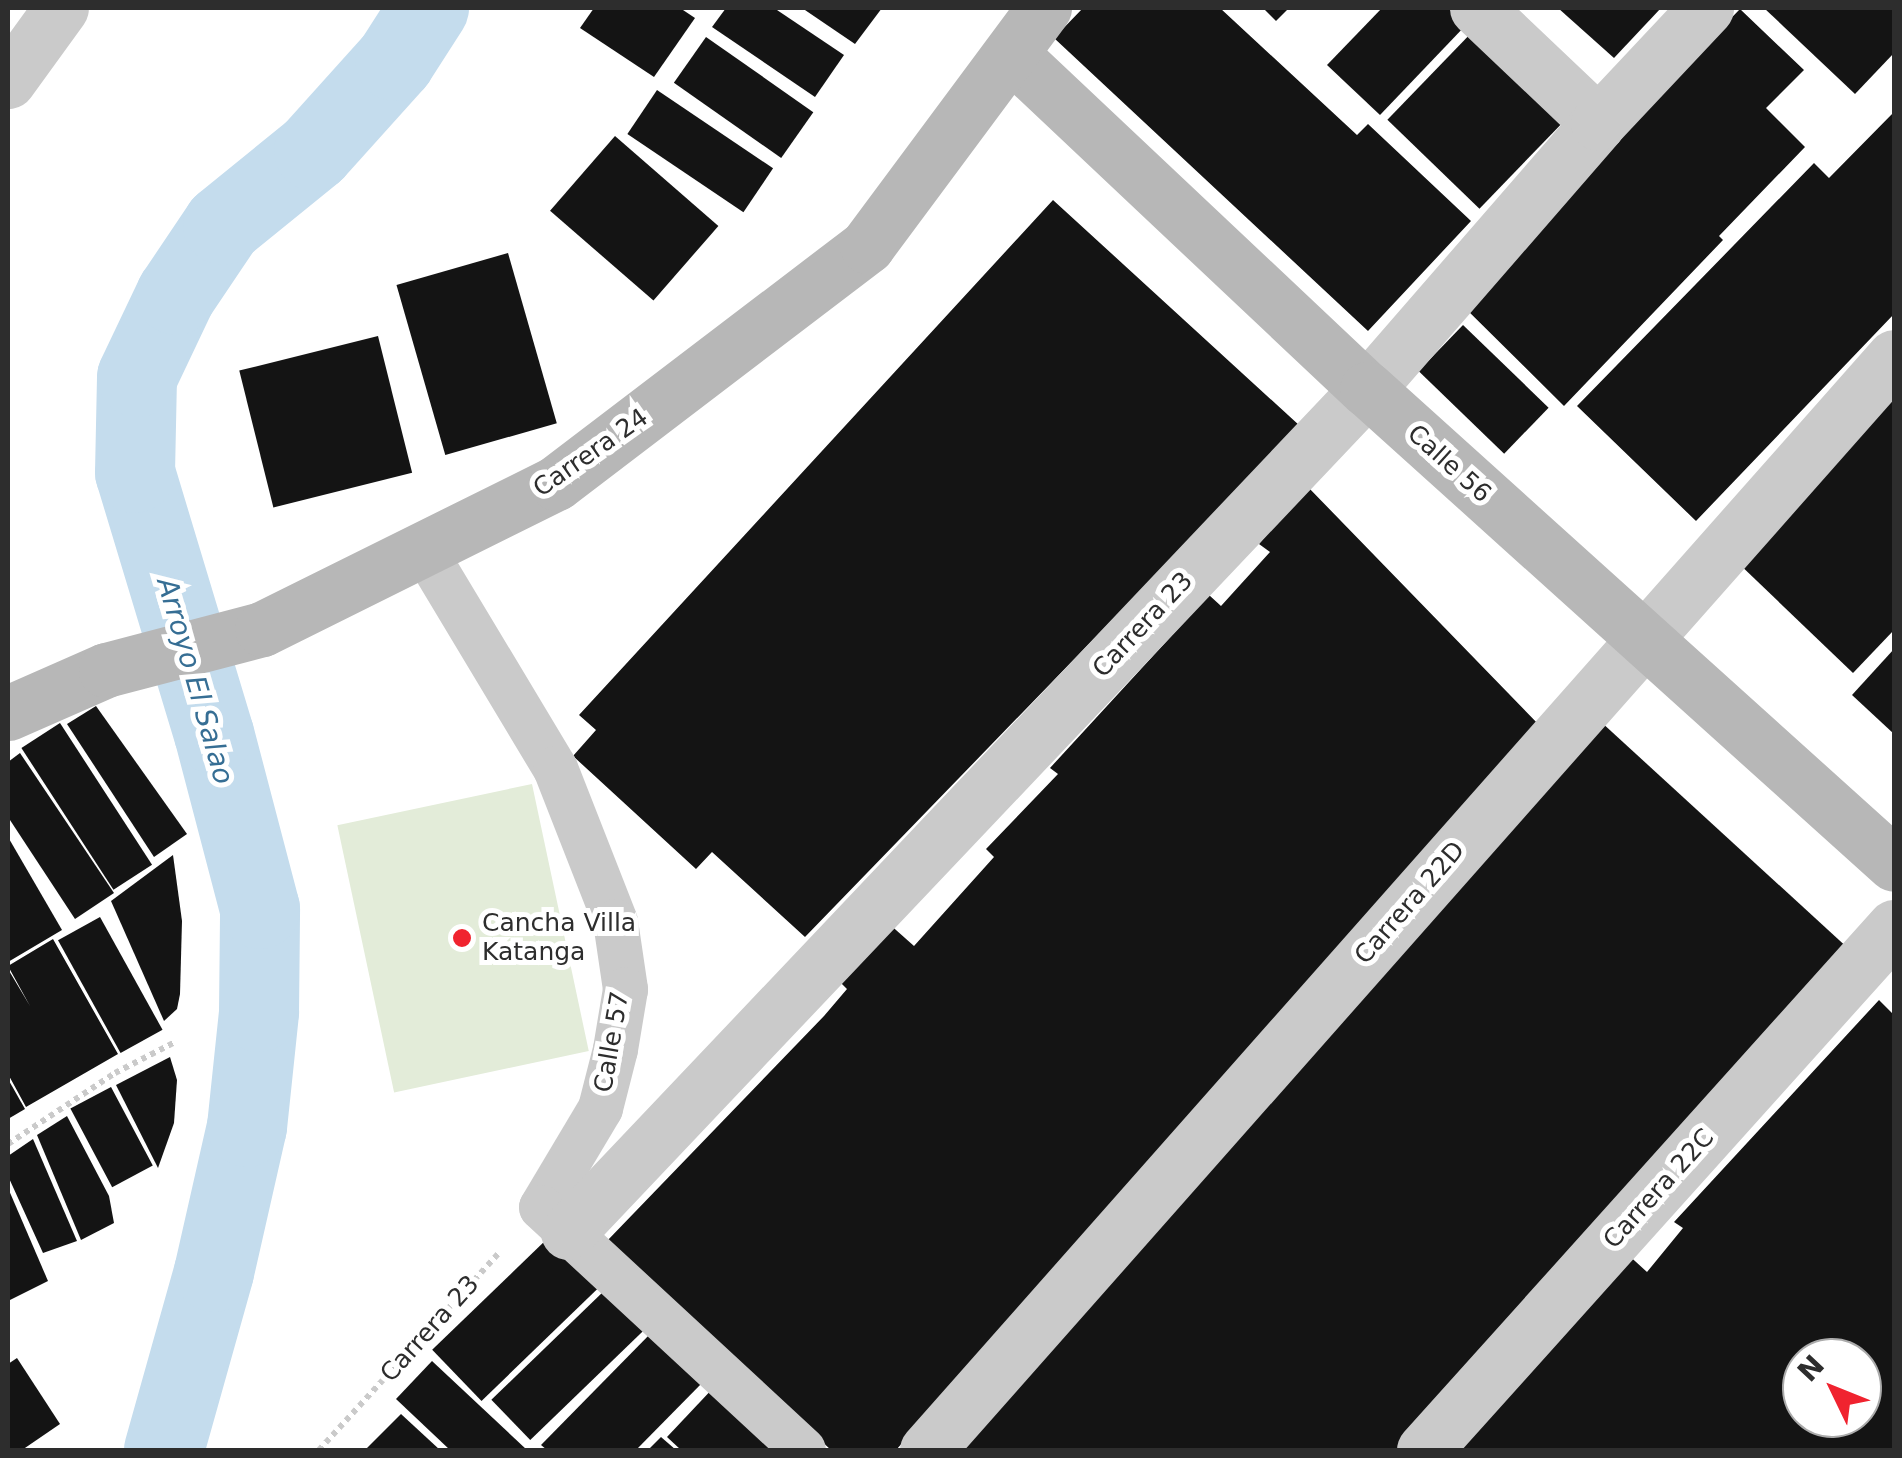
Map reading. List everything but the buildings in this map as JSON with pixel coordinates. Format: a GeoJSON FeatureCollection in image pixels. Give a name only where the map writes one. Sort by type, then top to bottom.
{"type":"FeatureCollection","features":[{"type":"Feature","properties":{"kind":"street"},"geometry":{"type":"LineString","coordinates":[[8,82],[61,8]]}},
{"type":"Feature","properties":{"kind":"street","name":"Carrera 24"},"geometry":{"type":"LineString","coordinates":[[9,706],[106,670],[262,629],[425,552],[556,483],[867,246],[1044,8]]}},
{"type":"Feature","properties":{"kind":"street"},"geometry":{"type":"LineString","coordinates":[[1477,8],[1598,123]]}},
{"type":"Feature","properties":{"kind":"street","name":"Carrera 23"},"geometry":{"type":"LineString","coordinates":[[554,1219],[1367,389],[1598,123],[1706,8]]}},
{"type":"Feature","properties":{"kind":"street","name":"Calle 56"},"geometry":{"type":"LineString","coordinates":[[1012,55],[1367,389],[1894,864]]}},
{"type":"Feature","properties":{"kind":"street","name":"Carrera 22D"},"geometry":{"type":"LineString","coordinates":[[927,1450],[1894,357]]}},
{"type":"Feature","properties":{"kind":"street","name":"Carrera 22C"},"geometry":{"type":"LineString","coordinates":[[1424,1450],[1894,928]]}},
{"type":"Feature","properties":{"kind":"lane","name":"Calle 57"},"geometry":{"type":"LineString","coordinates":[[425,552],[555,768],[615,920],[625,989],[604,1093],[554,1219]]}},
{"type":"Feature","properties":{"kind":"lane"},"geometry":{"type":"LineString","coordinates":[[554,1219],[803,1450]]}},
{"type":"Feature","properties":{"kind":"path"},"geometry":{"type":"LineString","coordinates":[[8,1144],[115,1073],[175,1042]]}},
{"type":"Feature","properties":{"kind":"path","name":"Carrera 23"},"geometry":{"type":"LineString","coordinates":[[319,1450],[554,1219]]}},
{"type":"Feature","properties":{"kind":"green space","name":"Cancha Villa Katanga"},"geometry":{"type":"Polygon","coordinates":[[[532,784],[589,1051],[394,1092],[337,825],[532,784]]]}},
{"type":"Feature","properties":{"kind":"waterway","name":"Arroyo El Salao"},"geometry":{"type":"LineString","coordinates":[[164,1450],[214,1272],[247,1127],[259,1012],[260,909],[214,734],[135,473],[137,377],[176,295],[223,225],[314,151],[395,61],[429,8]]}},
{"type":"Feature","properties":{"kind":"place","name":"Cancha Villa Katanga"},"geometry":{"type":"Point","coordinates":[462,938]}}]}
